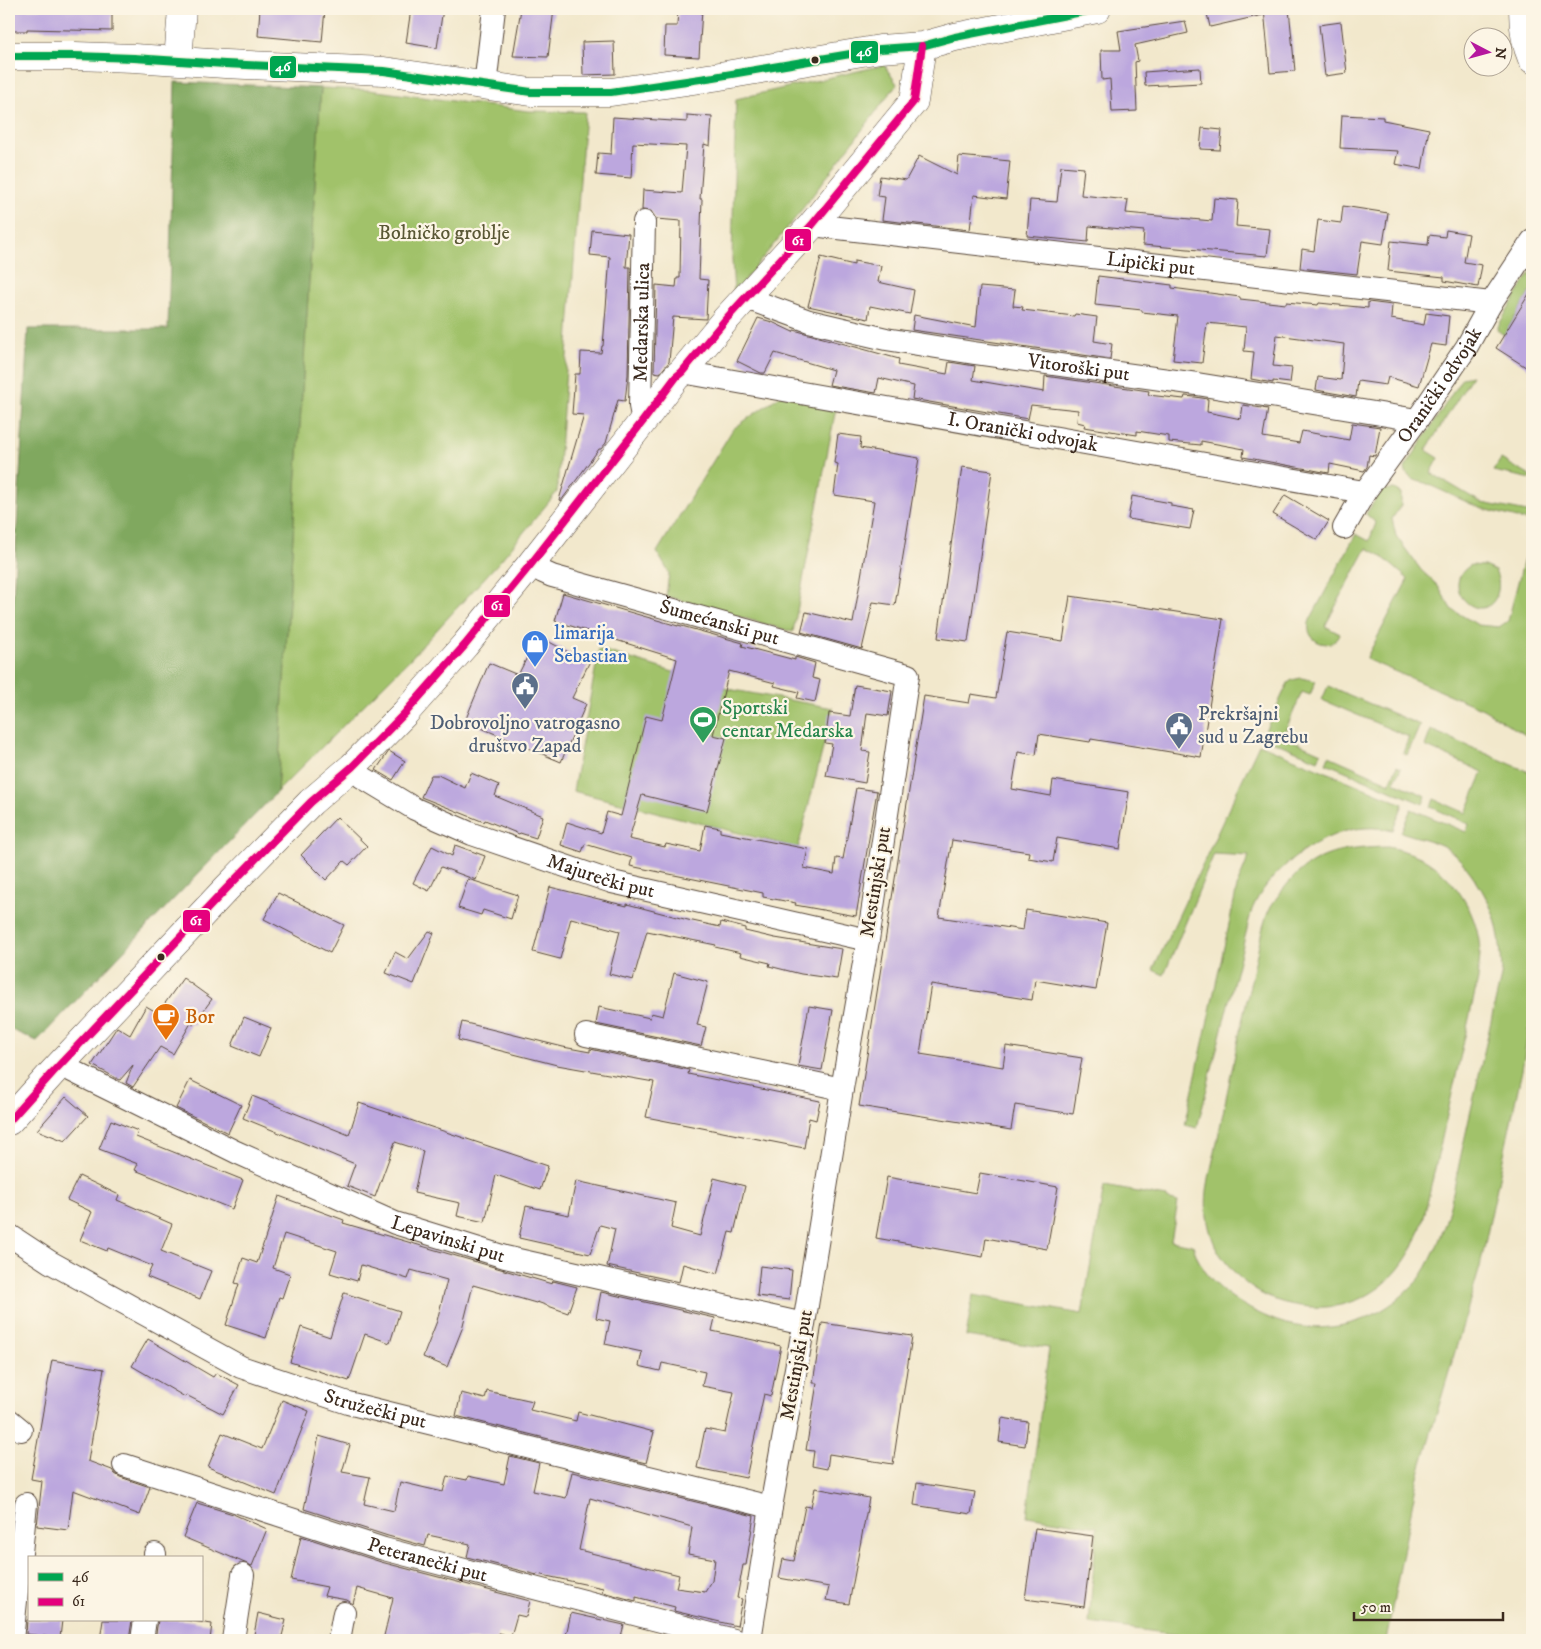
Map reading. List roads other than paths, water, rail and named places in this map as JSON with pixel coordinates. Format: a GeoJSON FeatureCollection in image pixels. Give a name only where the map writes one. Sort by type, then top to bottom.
{"type":"FeatureCollection","features":[{"type":"Feature","properties":{"kind":"street"},"geometry":{"type":"LineString","coordinates":[[178,61],[182,9]]}},
{"type":"Feature","properties":{"kind":"street"},"geometry":{"type":"LineString","coordinates":[[484,86],[494,9]]}},
{"type":"Feature","properties":{"kind":"street"},"geometry":{"type":"LineString","coordinates":[[9,56],[75,56],[384,72],[531,92],[611,92],[880,49],[922,46],[1097,9]]}},
{"type":"Feature","properties":{"kind":"street"},"geometry":{"type":"LineString","coordinates":[[1523,9],[1523,24],[1527,47],[1532,59]]}},
{"type":"Feature","properties":{"kind":"street","name":"Medarska ulica"},"geometry":{"type":"LineString","coordinates":[[9,1121],[222,893],[304,808],[352,767],[405,713],[465,645],[531,564],[676,377],[812,225],[914,101],[922,46]]}},
{"type":"Feature","properties":{"kind":"street","name":"Medarska ulica"},"geometry":{"type":"LineString","coordinates":[[643,421],[640,406],[644,222]]}},
{"type":"Feature","properties":{"kind":"street","name":"Lipički put"},"geometry":{"type":"LineString","coordinates":[[812,225],[1490,303]]}},
{"type":"Feature","properties":{"kind":"street","name":"Oranički odvojak"},"geometry":{"type":"LineString","coordinates":[[1344,528],[1364,493],[1466,348],[1490,303],[1532,241]]}},
{"type":"Feature","properties":{"kind":"street","name":"Vitoroški put"},"geometry":{"type":"LineString","coordinates":[[746,298],[809,321],[886,339],[1197,384],[1417,420]]}},
{"type":"Feature","properties":{"kind":"street","name":"I. Oranički odvojak"},"geometry":{"type":"LineString","coordinates":[[682,372],[1364,493]]}},
{"type":"Feature","properties":{"kind":"street","name":"Šumećanski put"},"geometry":{"type":"LineString","coordinates":[[531,564],[552,576],[908,676]]}},
{"type":"Feature","properties":{"kind":"street","name":"Mestinjski put"},"geometry":{"type":"LineString","coordinates":[[750,1640],[868,940],[908,676]]}},
{"type":"Feature","properties":{"kind":"street","name":"Majurečki put"},"geometry":{"type":"LineString","coordinates":[[352,767],[362,777],[415,809],[472,834],[612,882],[868,940]]}},
{"type":"Feature","properties":{"kind":"street"},"geometry":{"type":"LineString","coordinates":[[586,1035],[842,1089]]}},
{"type":"Feature","properties":{"kind":"street","name":"Lepavinski put"},"geometry":{"type":"LineString","coordinates":[[60,1065],[236,1152],[395,1223],[505,1257],[804,1324]]}},
{"type":"Feature","properties":{"kind":"street","name":"Stružečki put"},"geometry":{"type":"LineString","coordinates":[[9,1235],[50,1262],[241,1367],[348,1403],[771,1508]]}},
{"type":"Feature","properties":{"kind":"street","name":"Peteranečki put"},"geometry":{"type":"LineString","coordinates":[[124,1465],[384,1550],[734,1640]]}},
{"type":"Feature","properties":{"kind":"street"},"geometry":{"type":"LineString","coordinates":[[12,1640],[26,1504]]}},
{"type":"Feature","properties":{"kind":"street"},"geometry":{"type":"LineString","coordinates":[[233,1640],[243,1576]]}},
{"type":"Feature","properties":{"kind":"street"},"geometry":{"type":"LineString","coordinates":[[339,1640],[344,1613]]}},
{"type":"Feature","properties":{"kind":"street"},"geometry":{"type":"LineString","coordinates":[[142,1640],[145,1622]]}},
{"type":"Feature","properties":{"kind":"place","name":"limarija Sebastian"},"geometry":{"type":"Point","coordinates":[535,668]}},
{"type":"Feature","properties":{"kind":"place","name":"Dobrovoljno vatrogasno društvo Zapad"},"geometry":{"type":"Point","coordinates":[525,710]}},
{"type":"Feature","properties":{"kind":"place","name":"Sportski centar Medarska"},"geometry":{"type":"Point","coordinates":[703,744]}},
{"type":"Feature","properties":{"kind":"place","name":"Prekršajni sud u Zagrebu"},"geometry":{"type":"Point","coordinates":[1179,750]}},
{"type":"Feature","properties":{"kind":"place","name":"Bor"},"geometry":{"type":"Point","coordinates":[166,1041]}},
{"type":"Feature","properties":{"kind":"park label","name":"Bolničko groblje"},"geometry":{"type":"Point","coordinates":[444,233]}}]}
